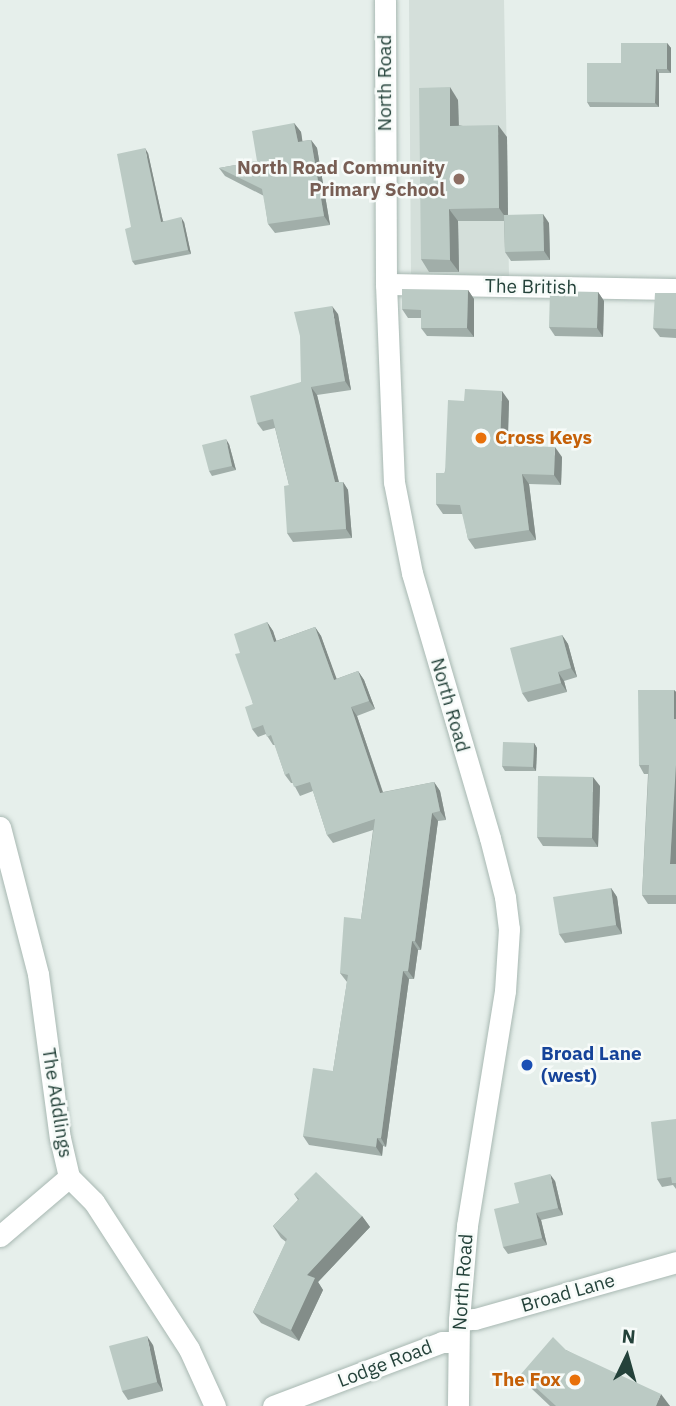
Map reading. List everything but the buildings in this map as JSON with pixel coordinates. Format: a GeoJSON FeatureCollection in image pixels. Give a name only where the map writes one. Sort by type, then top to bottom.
{"type":"FeatureCollection","features":[{"type":"Feature","properties":{"kind":"street","name":"North Road"},"geometry":{"type":"LineString","coordinates":[[385,0],[386,284],[390,422],[401,531],[490,838],[505,897],[509,929],[505,991],[477,1150],[459,1320],[458,1406]]}},
{"type":"Feature","properties":{"kind":"street","name":"The British"},"geometry":{"type":"LineString","coordinates":[[386,284],[676,289]]}},
{"type":"Feature","properties":{"kind":"street","name":"The Addlings"},"geometry":{"type":"LineString","coordinates":[[0,827],[8,886],[38,974],[60,1138],[69,1177],[94,1202],[189,1349],[215,1406]]}},
{"type":"Feature","properties":{"kind":"street"},"geometry":{"type":"LineString","coordinates":[[0,1236],[69,1177]]}},
{"type":"Feature","properties":{"kind":"street","name":"Broad Lane"},"geometry":{"type":"LineString","coordinates":[[459,1320],[475,1319],[676,1262]]}},
{"type":"Feature","properties":{"kind":"street","name":"Lodge Road"},"geometry":{"type":"LineString","coordinates":[[273,1406],[442,1342],[458,1342]]}},
{"type":"Feature","properties":{"kind":"shaded area","name":"North Road Community Primary School"},"geometry":{"type":"Polygon","coordinates":[[[409,0],[504,0],[509,276],[411,275],[409,0]]]}},
{"type":"Feature","properties":{"kind":"place","name":"North Road Community Primary School"},"geometry":{"type":"Point","coordinates":[459,179]}},
{"type":"Feature","properties":{"kind":"place","name":"Cross Keys"},"geometry":{"type":"Point","coordinates":[481,438]}},
{"type":"Feature","properties":{"kind":"place","name":"Broad Lane (west)"},"geometry":{"type":"Point","coordinates":[527,1065]}},
{"type":"Feature","properties":{"kind":"place","name":"The Fox"},"geometry":{"type":"Point","coordinates":[575,1380]}}]}
